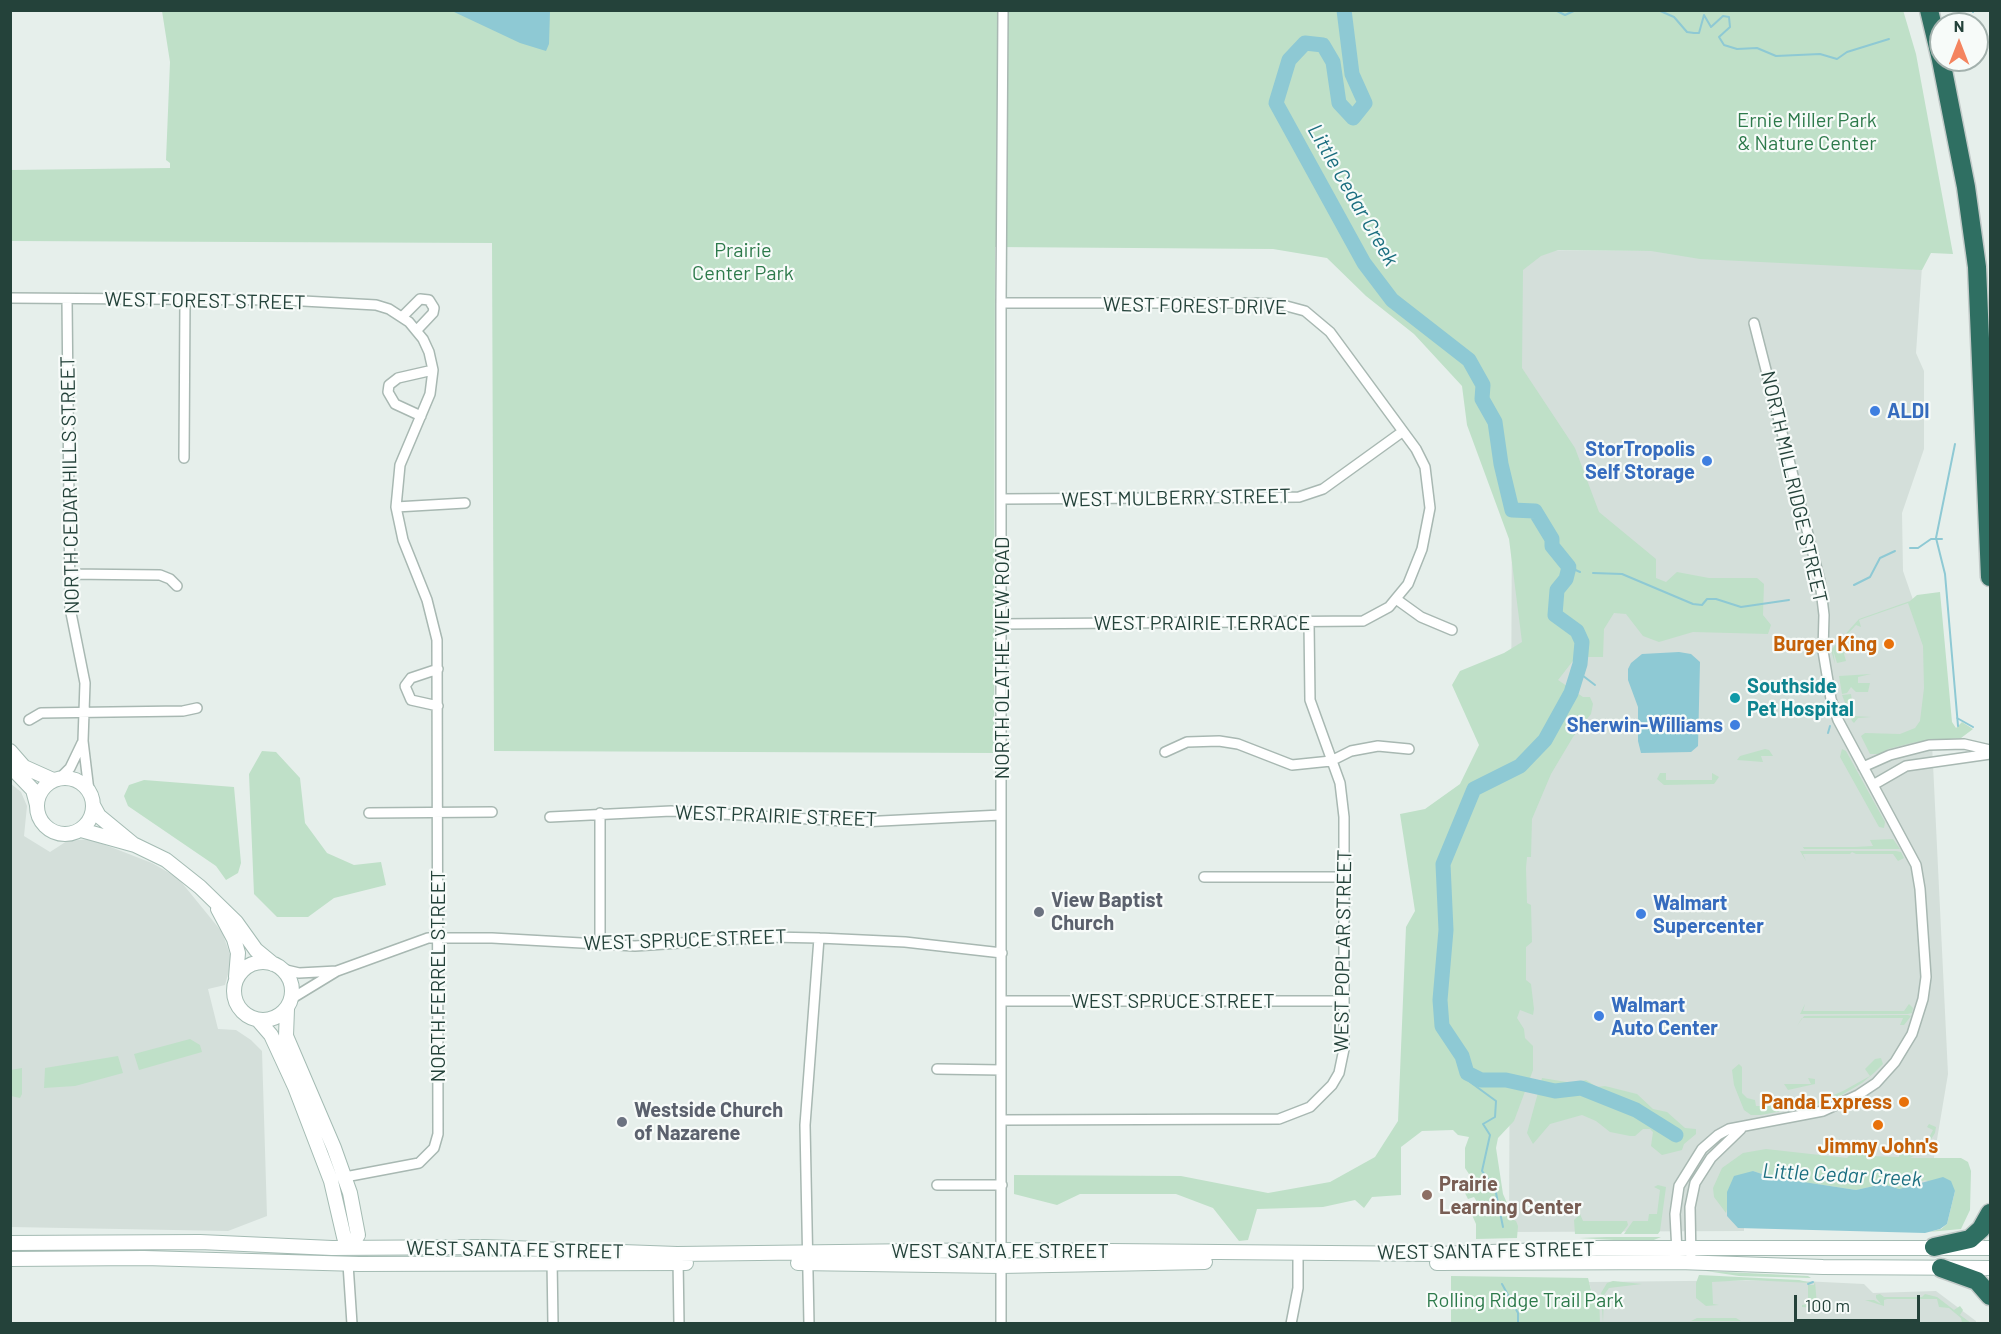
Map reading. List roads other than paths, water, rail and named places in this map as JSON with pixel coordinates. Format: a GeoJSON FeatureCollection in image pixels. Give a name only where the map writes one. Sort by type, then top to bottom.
{"type":"FeatureCollection","features":[{"type":"Feature","properties":{"kind":"highway"},"geometry":{"type":"LineString","coordinates":[[1943,72],[1966,187],[1977,267],[1990,577]]}},
{"type":"Feature","properties":{"kind":"highway"},"geometry":{"type":"LineString","coordinates":[[1934,1247],[1970,1239],[1981,1228],[1990,1213]]}},
{"type":"Feature","properties":{"kind":"highway"},"geometry":{"type":"LineString","coordinates":[[1941,1268],[1977,1281],[1990,1296]]}},
{"type":"Feature","properties":{"kind":"street","name":"NORTH OLATHE VIEW ROAD"},"geometry":{"type":"LineString","coordinates":[[1001,1323],[1003,10]]}},
{"type":"Feature","properties":{"kind":"street","name":"WEST FOREST STREET"},"geometry":{"type":"LineString","coordinates":[[10,298],[285,300],[364,304],[382,307],[400,315]]}},
{"type":"Feature","properties":{"kind":"street","name":"NORTH CEDAR HILLS STREET"},"geometry":{"type":"LineString","coordinates":[[67,299],[68,574],[70,608],[85,682],[83,741],[89,790]]}},
{"type":"Feature","properties":{"kind":"street"},"geometry":{"type":"LineString","coordinates":[[400,315],[420,299],[429,300],[434,308],[433,313],[417,330]]}},
{"type":"Feature","properties":{"kind":"street"},"geometry":{"type":"LineString","coordinates":[[184,458],[185,300]]}},
{"type":"Feature","properties":{"kind":"street","name":"WEST FOREST DRIVE"},"geometry":{"type":"LineString","coordinates":[[1001,303],[1254,303],[1293,307],[1317,320],[1330,332],[1402,432]]}},
{"type":"Feature","properties":{"kind":"street","name":"NORTH FERREL STREET"},"geometry":{"type":"LineString","coordinates":[[345,1177],[419,1163],[434,1148],[438,1134],[438,669],[433,620],[403,540],[396,507],[400,465],[430,394],[433,370],[429,352],[417,330],[400,315]]}},
{"type":"Feature","properties":{"kind":"street","name":"NORTH MILLRIDGE STREET"},"geometry":{"type":"LineString","coordinates":[[1684,1255],[1677,1198],[1679,1186],[1702,1149],[1729,1129],[1741,1129],[1822,1111],[1858,1095],[1876,1083],[1895,1062],[1914,1030],[1923,999],[1926,977],[1918,877],[1908,846],[1838,720],[1831,699],[1823,651],[1824,615],[1820,581],[1754,323]]}},
{"type":"Feature","properties":{"kind":"street"},"geometry":{"type":"LineString","coordinates":[[421,416],[395,404],[388,392],[389,386],[398,378],[433,370]]}},
{"type":"Feature","properties":{"kind":"street","name":"WEST MULBERRY STREET"},"geometry":{"type":"LineString","coordinates":[[1002,499],[1299,497],[1323,489],[1402,432]]}},
{"type":"Feature","properties":{"kind":"street","name":"WEST PRAIRIE TERRACE"},"geometry":{"type":"LineString","coordinates":[[1001,624],[1363,621],[1382,612],[1396,599],[1414,573],[1426,535],[1431,508],[1425,467],[1416,449],[1402,432]]}},
{"type":"Feature","properties":{"kind":"street"},"geometry":{"type":"LineString","coordinates":[[396,507],[465,503]]}},
{"type":"Feature","properties":{"kind":"street"},"geometry":{"type":"LineString","coordinates":[[68,574],[160,575],[170,579],[177,586]]}},
{"type":"Feature","properties":{"kind":"street"},"geometry":{"type":"LineString","coordinates":[[1396,599],[1421,617],[1452,630]]}},
{"type":"Feature","properties":{"kind":"street","name":"WEST POPLAR STREET"},"geometry":{"type":"LineString","coordinates":[[1001,1120],[1269,1120],[1288,1118],[1316,1103],[1339,1072],[1344,1049],[1343,806],[1340,783],[1310,700],[1309,622]]}},
{"type":"Feature","properties":{"kind":"street"},"geometry":{"type":"LineString","coordinates":[[438,669],[411,678],[405,686],[411,700],[438,706]]}},
{"type":"Feature","properties":{"kind":"street"},"geometry":{"type":"LineString","coordinates":[[28,720],[41,712],[183,711],[197,708]]}},
{"type":"Feature","properties":{"kind":"street","name":"NORTH CEDAR HILLS STREET"},"geometry":{"type":"LineString","coordinates":[[57,779],[70,768],[83,741]]}},
{"type":"Feature","properties":{"kind":"street"},"geometry":{"type":"LineString","coordinates":[[1165,752],[1188,742],[1219,741],[1238,744],[1292,765],[1331,761],[1363,748],[1378,746],[1409,749]]}},
{"type":"Feature","properties":{"kind":"street"},"geometry":{"type":"LineString","coordinates":[[1863,767],[1890,755],[1929,745],[1964,744],[1990,752]]}},
{"type":"Feature","properties":{"kind":"street"},"geometry":{"type":"LineString","coordinates":[[10,752],[24,767],[57,779],[76,780],[89,790],[99,816],[135,845]]}},
{"type":"Feature","properties":{"kind":"street"},"geometry":{"type":"LineString","coordinates":[[1874,785],[1906,766],[1990,752]]}},
{"type":"Feature","properties":{"kind":"street"},"geometry":{"type":"LineString","coordinates":[[10,766],[33,790],[41,821],[55,832],[72,834],[81,830],[88,823],[93,805]]}},
{"type":"Feature","properties":{"kind":"street"},"geometry":{"type":"LineString","coordinates":[[37,806],[41,791],[57,779]]}},
{"type":"Feature","properties":{"kind":"street","name":"WEST PRAIRIE STREET"},"geometry":{"type":"LineString","coordinates":[[550,817],[681,811],[861,822],[1001,814]]}},
{"type":"Feature","properties":{"kind":"street"},"geometry":{"type":"LineString","coordinates":[[369,813],[492,812]]}},
{"type":"Feature","properties":{"kind":"street"},"geometry":{"type":"LineString","coordinates":[[600,813],[600,945]]}},
{"type":"Feature","properties":{"kind":"street"},"geometry":{"type":"LineString","coordinates":[[81,830],[135,845],[172,864],[236,922],[256,950],[277,966],[291,983],[286,1036],[345,1177],[358,1235],[349,1247]]}},
{"type":"Feature","properties":{"kind":"street"},"geometry":{"type":"LineString","coordinates":[[1204,877],[1344,877]]}},
{"type":"Feature","properties":{"kind":"street"},"geometry":{"type":"LineString","coordinates":[[216,904],[234,939],[238,953],[233,990],[238,1007],[243,1014],[258,1020],[271,1035],[295,1087],[331,1181],[344,1237],[349,1247],[352,1323]]}},
{"type":"Feature","properties":{"kind":"street","name":"WEST SPRUCE STREET"},"geometry":{"type":"LineString","coordinates":[[289,1004],[337,971],[417,940],[439,938],[492,938],[635,946],[770,937],[819,938],[905,942],[1002,953]]}},
{"type":"Feature","properties":{"kind":"street"},"geometry":{"type":"LineString","coordinates":[[809,1323],[805,1125],[819,938]]}},
{"type":"Feature","properties":{"kind":"street"},"geometry":{"type":"LineString","coordinates":[[236,979],[247,966],[264,962],[277,966]]}},
{"type":"Feature","properties":{"kind":"street","name":"WEST SPRUCE STREET"},"geometry":{"type":"LineString","coordinates":[[277,966],[299,973],[337,971]]}},
{"type":"Feature","properties":{"kind":"street","name":"WEST SPRUCE STREET"},"geometry":{"type":"LineString","coordinates":[[1002,1001],[1344,1001]]}},
{"type":"Feature","properties":{"kind":"street"},"geometry":{"type":"LineString","coordinates":[[258,1020],[274,1018],[289,1004]]}},
{"type":"Feature","properties":{"kind":"street"},"geometry":{"type":"LineString","coordinates":[[937,1069],[1001,1070]]}},
{"type":"Feature","properties":{"kind":"street"},"geometry":{"type":"LineString","coordinates":[[1684,1255],[1695,1184],[1711,1158],[1741,1129]]}},
{"type":"Feature","properties":{"kind":"street"},"geometry":{"type":"LineString","coordinates":[[937,1185],[1002,1185]]}},
{"type":"Feature","properties":{"kind":"street","name":"WEST SANTA FE STREET"},"geometry":{"type":"LineString","coordinates":[[10,1243],[200,1242],[677,1259],[808,1258],[1001,1250],[1298,1258]]}},
{"type":"Feature","properties":{"kind":"street","name":"WEST SANTA FE STREET"},"geometry":{"type":"LineString","coordinates":[[808,1258],[1001,1266],[1298,1258],[1684,1255],[1934,1247],[1990,1248]]}},
{"type":"Feature","properties":{"kind":"street","name":"WEST SANTA FE STREET"},"geometry":{"type":"LineString","coordinates":[[1684,1255],[1941,1268],[1990,1268]]}},
{"type":"Feature","properties":{"kind":"street"},"geometry":{"type":"LineString","coordinates":[[552,1256],[553,1323]]}},
{"type":"Feature","properties":{"kind":"street","name":"WEST SANTA FE STREET"},"geometry":{"type":"LineString","coordinates":[[10,1259],[144,1258],[348,1263],[552,1256]]}},
{"type":"Feature","properties":{"kind":"street"},"geometry":{"type":"LineString","coordinates":[[1291,1323],[1298,1288],[1298,1258]]}},
{"type":"Feature","properties":{"kind":"street"},"geometry":{"type":"LineString","coordinates":[[677,1259],[679,1323]]}},
{"type":"Feature","properties":{"kind":"water"},"geometry":{"type":"Polygon","coordinates":[[[452,11],[550,11],[549,44],[546,51],[520,43],[452,11]]]}},
{"type":"Feature","properties":{"kind":"water"},"geometry":{"type":"Polygon","coordinates":[[[1679,652],[1691,654],[1700,662],[1698,746],[1691,752],[1641,753],[1638,741],[1638,707],[1628,680],[1628,669],[1631,663],[1642,654],[1679,652]]]}},
{"type":"Feature","properties":{"kind":"water"},"geometry":{"type":"Polygon","coordinates":[[[1753,1171],[1771,1177],[1856,1190],[1883,1184],[1899,1189],[1943,1177],[1951,1181],[1955,1191],[1947,1224],[1940,1229],[1925,1233],[1738,1228],[1727,1216],[1727,1192],[1734,1176],[1753,1171]]]}},
{"type":"Feature","properties":{"kind":"waterway","name":"Little Cedar Creek"},"geometry":{"type":"LineString","coordinates":[[1344,10],[1352,74],[1365,103],[1353,118],[1339,103],[1333,62],[1323,45],[1305,43],[1289,60],[1276,103],[1364,263],[1392,300],[1469,360],[1483,385],[1482,399],[1495,422],[1501,464],[1512,510],[1535,511],[1552,539],[1552,546],[1569,567],[1566,579],[1557,590],[1555,615],[1577,631],[1582,642],[1580,664],[1571,693],[1545,740],[1520,766],[1474,789],[1443,864],[1446,930],[1440,1000],[1442,1026],[1462,1056],[1467,1073],[1481,1080],[1506,1080],[1555,1091],[1581,1088],[1636,1110],[1676,1135]]}},
{"type":"Feature","properties":{"kind":"waterway"},"geometry":{"type":"LineString","coordinates":[[1555,10],[1565,15],[1576,10]]}},
{"type":"Feature","properties":{"kind":"waterway"},"geometry":{"type":"LineString","coordinates":[[1658,10],[1674,17],[1687,32],[1694,33],[1699,33],[1704,15],[1711,27],[1723,16],[1729,17],[1730,27],[1719,37],[1724,45],[1737,49],[1757,48],[1776,56],[1820,54],[1837,59],[1847,52],[1889,39]]}},
{"type":"Feature","properties":{"kind":"waterway"},"geometry":{"type":"LineString","coordinates":[[1955,444],[1936,538],[1945,574],[1958,726]]}},
{"type":"Feature","properties":{"kind":"waterway"},"geometry":{"type":"LineString","coordinates":[[1910,548],[1918,548],[1931,539],[1942,539]]}},
{"type":"Feature","properties":{"kind":"waterway"},"geometry":{"type":"LineString","coordinates":[[1854,585],[1870,577],[1880,558],[1895,551]]}},
{"type":"Feature","properties":{"kind":"waterway"},"geometry":{"type":"LineString","coordinates":[[1569,567],[1580,572]]}},
{"type":"Feature","properties":{"kind":"waterway"},"geometry":{"type":"LineString","coordinates":[[1593,573],[1622,574],[1693,604],[1702,605],[1707,599],[1716,599],[1741,607],[1789,600]]}},
{"type":"Feature","properties":{"kind":"waterway"},"geometry":{"type":"LineString","coordinates":[[1578,672],[1595,685]]}},
{"type":"Feature","properties":{"kind":"waterway"},"geometry":{"type":"LineString","coordinates":[[1957,718],[1973,727]]}},
{"type":"Feature","properties":{"kind":"waterway"},"geometry":{"type":"LineString","coordinates":[[1828,733],[1830,726]]}},
{"type":"Feature","properties":{"kind":"waterway"},"geometry":{"type":"LineString","coordinates":[[1467,1073],[1470,1082],[1496,1101],[1495,1117],[1483,1124],[1490,1135],[1482,1171],[1495,1188],[1503,1227]]}},
{"type":"Feature","properties":{"kind":"waterway"},"geometry":{"type":"LineString","coordinates":[[1808,1284],[1813,1282]]}},
{"type":"Feature","properties":{"kind":"waterway"},"geometry":{"type":"LineString","coordinates":[[1502,1284],[1518,1313],[1518,1324]]}},
{"type":"Feature","properties":{"kind":"place","name":"ALDI"},"geometry":{"type":"Point","coordinates":[1875,411]}},
{"type":"Feature","properties":{"kind":"place","name":"StorTropolis Self Storage"},"geometry":{"type":"Point","coordinates":[1707,461]}},
{"type":"Feature","properties":{"kind":"place","name":"Burger King"},"geometry":{"type":"Point","coordinates":[1889,644]}},
{"type":"Feature","properties":{"kind":"place","name":"Southside Pet Hospital"},"geometry":{"type":"Point","coordinates":[1735,698]}},
{"type":"Feature","properties":{"kind":"place","name":"Sherwin-Williams"},"geometry":{"type":"Point","coordinates":[1735,725]}},
{"type":"Feature","properties":{"kind":"place","name":"View Baptist Church"},"geometry":{"type":"Point","coordinates":[1039,912]}},
{"type":"Feature","properties":{"kind":"place","name":"Walmart Supercenter"},"geometry":{"type":"Point","coordinates":[1641,914]}},
{"type":"Feature","properties":{"kind":"place","name":"Walmart Auto Center"},"geometry":{"type":"Point","coordinates":[1599,1016]}},
{"type":"Feature","properties":{"kind":"place","name":"Panda Express"},"geometry":{"type":"Point","coordinates":[1904,1102]}},
{"type":"Feature","properties":{"kind":"place","name":"Westside Church of Nazarene"},"geometry":{"type":"Point","coordinates":[622,1122]}},
{"type":"Feature","properties":{"kind":"place","name":"Jimmy John's"},"geometry":{"type":"Point","coordinates":[1878,1125]}},
{"type":"Feature","properties":{"kind":"place","name":"Prairie Learning Center"},"geometry":{"type":"Point","coordinates":[1427,1195]}},
{"type":"Feature","properties":{"kind":"park label","name":"Ernie Miller Park & Nature Center"},"geometry":{"type":"Point","coordinates":[1807,132]}},
{"type":"Feature","properties":{"kind":"park label","name":"Prairie Center Park"},"geometry":{"type":"Point","coordinates":[743,262]}},
{"type":"Feature","properties":{"kind":"park label","name":"Rolling Ridge Trail Park"},"geometry":{"type":"Point","coordinates":[1525,1300]}}]}
